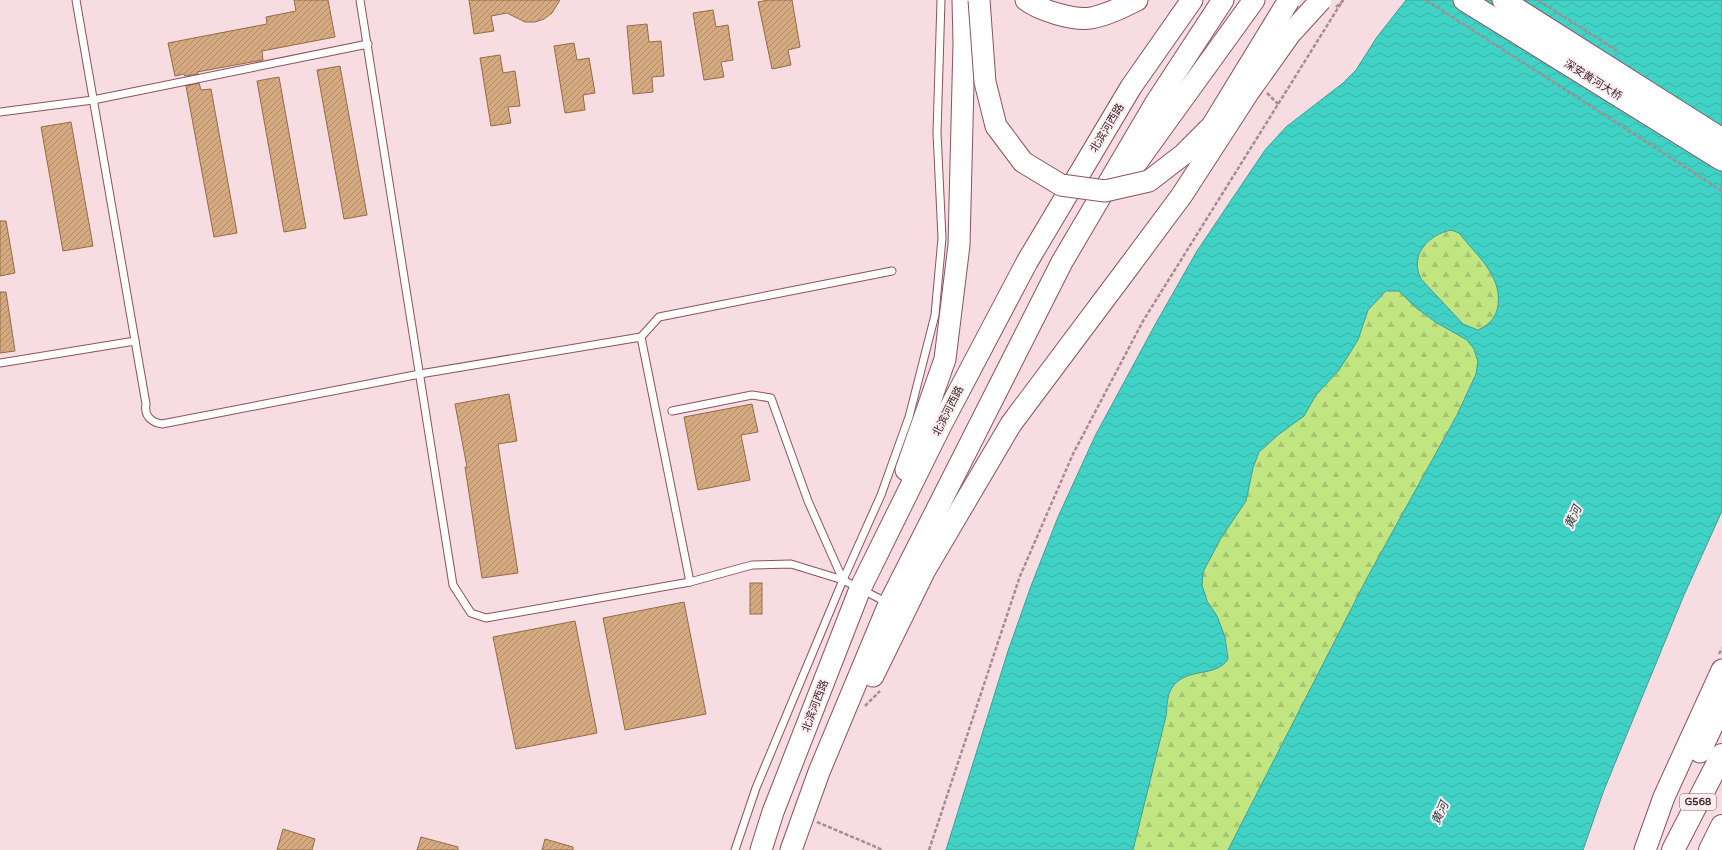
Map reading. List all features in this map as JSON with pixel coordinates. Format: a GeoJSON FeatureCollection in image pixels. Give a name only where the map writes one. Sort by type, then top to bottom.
{"type":"FeatureCollection","features":[{"type":"Feature","properties":{"kind":"highway","name":"G568"},"geometry":{"type":"LineString","coordinates":[[1673,850],[1722,755]]}},
{"type":"Feature","properties":{"kind":"highway"},"geometry":{"type":"LineString","coordinates":[[1710,850],[1722,826]]}},
{"type":"Feature","properties":{"kind":"main road"},"geometry":{"type":"LineString","coordinates":[[880,549],[945,359],[959,245],[964,43],[962,0]]}},
{"type":"Feature","properties":{"kind":"main road"},"geometry":{"type":"LineString","coordinates":[[979,0],[985,82],[996,126],[1022,162],[1035,170],[1061,185],[1105,191],[1148,181],[1184,154],[1212,126],[1289,0]]}},
{"type":"Feature","properties":{"kind":"main road"},"geometry":{"type":"LineString","coordinates":[[1026,0],[1056,14],[1090,18],[1121,8],[1137,0]]}},
{"type":"Feature","properties":{"kind":"main road","name":"北滨河西路"},"geometry":{"type":"LineString","coordinates":[[761,850],[852,584],[880,549],[940,426],[1027,262],[1131,87],[1192,0]]}},
{"type":"Feature","properties":{"kind":"main road"},"geometry":{"type":"LineString","coordinates":[[791,850],[819,772],[889,604],[1062,262],[1155,104],[1223,0]]}},
{"type":"Feature","properties":{"kind":"main road"},"geometry":{"type":"LineString","coordinates":[[1062,262],[1156,137],[1254,0]]}},
{"type":"Feature","properties":{"kind":"main road"},"geometry":{"type":"LineString","coordinates":[[819,772],[852,720],[925,570],[1011,424],[1182,195],[1248,93],[1290,34],[1321,0]]}},
{"type":"Feature","properties":{"kind":"main road","name":"深安黄河大桥"},"geometry":{"type":"LineString","coordinates":[[1464,0],[1722,160]]}},
{"type":"Feature","properties":{"kind":"main road","name":"深安黄河大桥"},"geometry":{"type":"LineString","coordinates":[[1503,0],[1722,139]]}},
{"type":"Feature","properties":{"kind":"main road"},"geometry":{"type":"LineString","coordinates":[[1645,850],[1664,797],[1722,670]]}},
{"type":"Feature","properties":{"kind":"main road"},"geometry":{"type":"LineString","coordinates":[[1655,850],[1722,705]]}},
{"type":"Feature","properties":{"kind":"lane"},"geometry":{"type":"LineString","coordinates":[[76,0],[135,341],[146,414],[152,421],[162,424],[420,374],[641,336],[659,317],[892,271]]}},
{"type":"Feature","properties":{"kind":"lane"},"geometry":{"type":"LineString","coordinates":[[360,0],[453,585],[471,613],[486,618],[690,582],[752,565],[791,564],[852,584],[889,604]]}},
{"type":"Feature","properties":{"kind":"lane"},"geometry":{"type":"LineString","coordinates":[[735,850],[756,788],[852,584],[909,417],[935,315],[942,238],[937,134],[941,0]]}},
{"type":"Feature","properties":{"kind":"lane"},"geometry":{"type":"LineString","coordinates":[[0,112],[93,100],[368,44]]}},
{"type":"Feature","properties":{"kind":"lane"},"geometry":{"type":"LineString","coordinates":[[641,336],[690,582]]}},
{"type":"Feature","properties":{"kind":"lane"},"geometry":{"type":"LineString","coordinates":[[0,363],[135,341]]}},
{"type":"Feature","properties":{"kind":"lane"},"geometry":{"type":"LineString","coordinates":[[672,411],[752,395],[771,398],[808,501],[852,584]]}},
{"type":"Feature","properties":{"kind":"path"},"geometry":{"type":"LineString","coordinates":[[929,850],[1020,576],[1073,454],[1143,321],[1343,0]]}},
{"type":"Feature","properties":{"kind":"path"},"geometry":{"type":"LineString","coordinates":[[1426,0],[1722,191]]}},
{"type":"Feature","properties":{"kind":"path"},"geometry":{"type":"LineString","coordinates":[[803,816],[883,850]]}},
{"type":"Feature","properties":{"kind":"green space"},"geometry":{"type":"Polygon","coordinates":[[[1452,230],[1459,233],[1480,258],[1492,275],[1496,284],[1498,305],[1496,314],[1489,323],[1478,330],[1463,324],[1421,279],[1418,270],[1417,262],[1419,254],[1428,241],[1435,236],[1452,230]]]}},
{"type":"Feature","properties":{"kind":"green space"},"geometry":{"type":"Polygon","coordinates":[[[1390,290],[1399,291],[1415,307],[1437,323],[1467,340],[1474,349],[1478,362],[1476,374],[1457,415],[1367,578],[1228,850],[1133,850],[1166,716],[1169,694],[1177,683],[1190,673],[1214,670],[1228,659],[1225,637],[1217,616],[1207,601],[1201,585],[1203,572],[1221,538],[1246,501],[1253,468],[1259,452],[1278,435],[1304,416],[1316,395],[1339,370],[1358,340],[1368,310],[1381,296],[1390,290]]]}},
{"type":"Feature","properties":{"kind":"water","name":"黄河"},"geometry":{"type":"Polygon","coordinates":[[[1406,0],[1722,0],[1722,511],[1684,595],[1604,790],[1583,850],[1228,850],[1367,578],[1457,415],[1476,374],[1478,362],[1474,349],[1467,340],[1437,323],[1415,307],[1399,291],[1386,291],[1368,310],[1358,340],[1339,370],[1316,395],[1304,416],[1278,435],[1259,452],[1253,468],[1246,501],[1221,538],[1203,572],[1202,585],[1207,601],[1217,616],[1225,637],[1228,659],[1215,669],[1190,675],[1181,679],[1174,685],[1169,694],[1166,716],[1133,850],[946,850],[1008,651],[1031,586],[1058,517],[1095,436],[1197,251],[1265,150],[1286,127],[1343,83],[1356,70],[1377,37],[1406,0]],[[1451,230],[1435,236],[1428,241],[1419,254],[1417,262],[1418,270],[1421,279],[1463,324],[1478,330],[1489,323],[1494,317],[1498,305],[1498,294],[1492,275],[1459,233],[1451,230]]]}},
{"type":"Feature","properties":{"kind":"building"},"geometry":{"type":"Polygon","coordinates":[[[294,0],[328,0],[335,37],[262,51],[263,60],[197,72],[198,74],[185,76],[184,74],[175,76],[168,43],[267,24],[266,17],[296,11],[294,0]]]}},
{"type":"Feature","properties":{"kind":"building"},"geometry":{"type":"Polygon","coordinates":[[[469,0],[560,0],[552,13],[544,19],[535,22],[525,22],[507,13],[491,16],[494,31],[474,34],[469,0]]]}},
{"type":"Feature","properties":{"kind":"building"},"geometry":{"type":"Polygon","coordinates":[[[768,0],[792,0],[800,47],[788,50],[791,65],[772,69],[758,2],[768,0]]]}},
{"type":"Feature","properties":{"kind":"building"},"geometry":{"type":"Polygon","coordinates":[[[713,10],[716,27],[728,25],[733,60],[721,62],[724,77],[704,80],[693,13],[713,10]]]}},
{"type":"Feature","properties":{"kind":"building"},"geometry":{"type":"Polygon","coordinates":[[[647,24],[649,42],[661,41],[664,76],[652,77],[653,92],[633,94],[627,26],[647,24]]]}},
{"type":"Feature","properties":{"kind":"building"},"geometry":{"type":"Polygon","coordinates":[[[574,43],[577,60],[589,58],[595,93],[583,95],[585,110],[565,113],[554,46],[574,43]]]}},
{"type":"Feature","properties":{"kind":"building"},"geometry":{"type":"Polygon","coordinates":[[[500,55],[503,73],[515,71],[520,106],[508,107],[511,123],[491,126],[480,58],[500,55]]]}},
{"type":"Feature","properties":{"kind":"building"},"geometry":{"type":"Polygon","coordinates":[[[340,66],[367,215],[344,219],[317,70],[340,66]]]}},
{"type":"Feature","properties":{"kind":"building"},"geometry":{"type":"Polygon","coordinates":[[[279,77],[306,228],[284,232],[257,81],[279,77]]]}},
{"type":"Feature","properties":{"kind":"building"},"geometry":{"type":"Polygon","coordinates":[[[199,83],[201,90],[211,89],[237,233],[214,237],[186,86],[199,83]]]}},
{"type":"Feature","properties":{"kind":"building"},"geometry":{"type":"Polygon","coordinates":[[[71,122],[93,246],[63,251],[41,127],[71,122]]]}},
{"type":"Feature","properties":{"kind":"building"},"geometry":{"type":"Polygon","coordinates":[[[0,221],[6,221],[15,273],[0,276],[0,221]]]}},
{"type":"Feature","properties":{"kind":"building"},"geometry":{"type":"Polygon","coordinates":[[[0,292],[6,292],[15,351],[0,353],[0,292]]]}},
{"type":"Feature","properties":{"kind":"building"},"geometry":{"type":"Polygon","coordinates":[[[509,394],[517,441],[498,444],[518,573],[482,578],[465,467],[467,467],[455,404],[509,394]]]}},
{"type":"Feature","properties":{"kind":"building"},"geometry":{"type":"Polygon","coordinates":[[[752,404],[758,432],[741,435],[750,480],[698,490],[684,417],[752,404]]]}},
{"type":"Feature","properties":{"kind":"building"},"geometry":{"type":"Polygon","coordinates":[[[750,583],[762,583],[762,614],[750,614],[750,583]]]}},
{"type":"Feature","properties":{"kind":"building"},"geometry":{"type":"Polygon","coordinates":[[[684,602],[706,714],[625,730],[603,618],[684,602]]]}},
{"type":"Feature","properties":{"kind":"building"},"geometry":{"type":"Polygon","coordinates":[[[575,621],[597,733],[516,749],[493,637],[575,621]]]}},
{"type":"Feature","properties":{"kind":"building"},"geometry":{"type":"Polygon","coordinates":[[[283,829],[315,839],[312,850],[277,850],[283,829]]]}},
{"type":"Feature","properties":{"kind":"building"},"geometry":{"type":"Polygon","coordinates":[[[421,837],[458,847],[458,850],[417,850],[421,837]]]}},
{"type":"Feature","properties":{"kind":"building"},"geometry":{"type":"Polygon","coordinates":[[[545,839],[573,847],[573,850],[542,850],[545,839]]]}}]}
